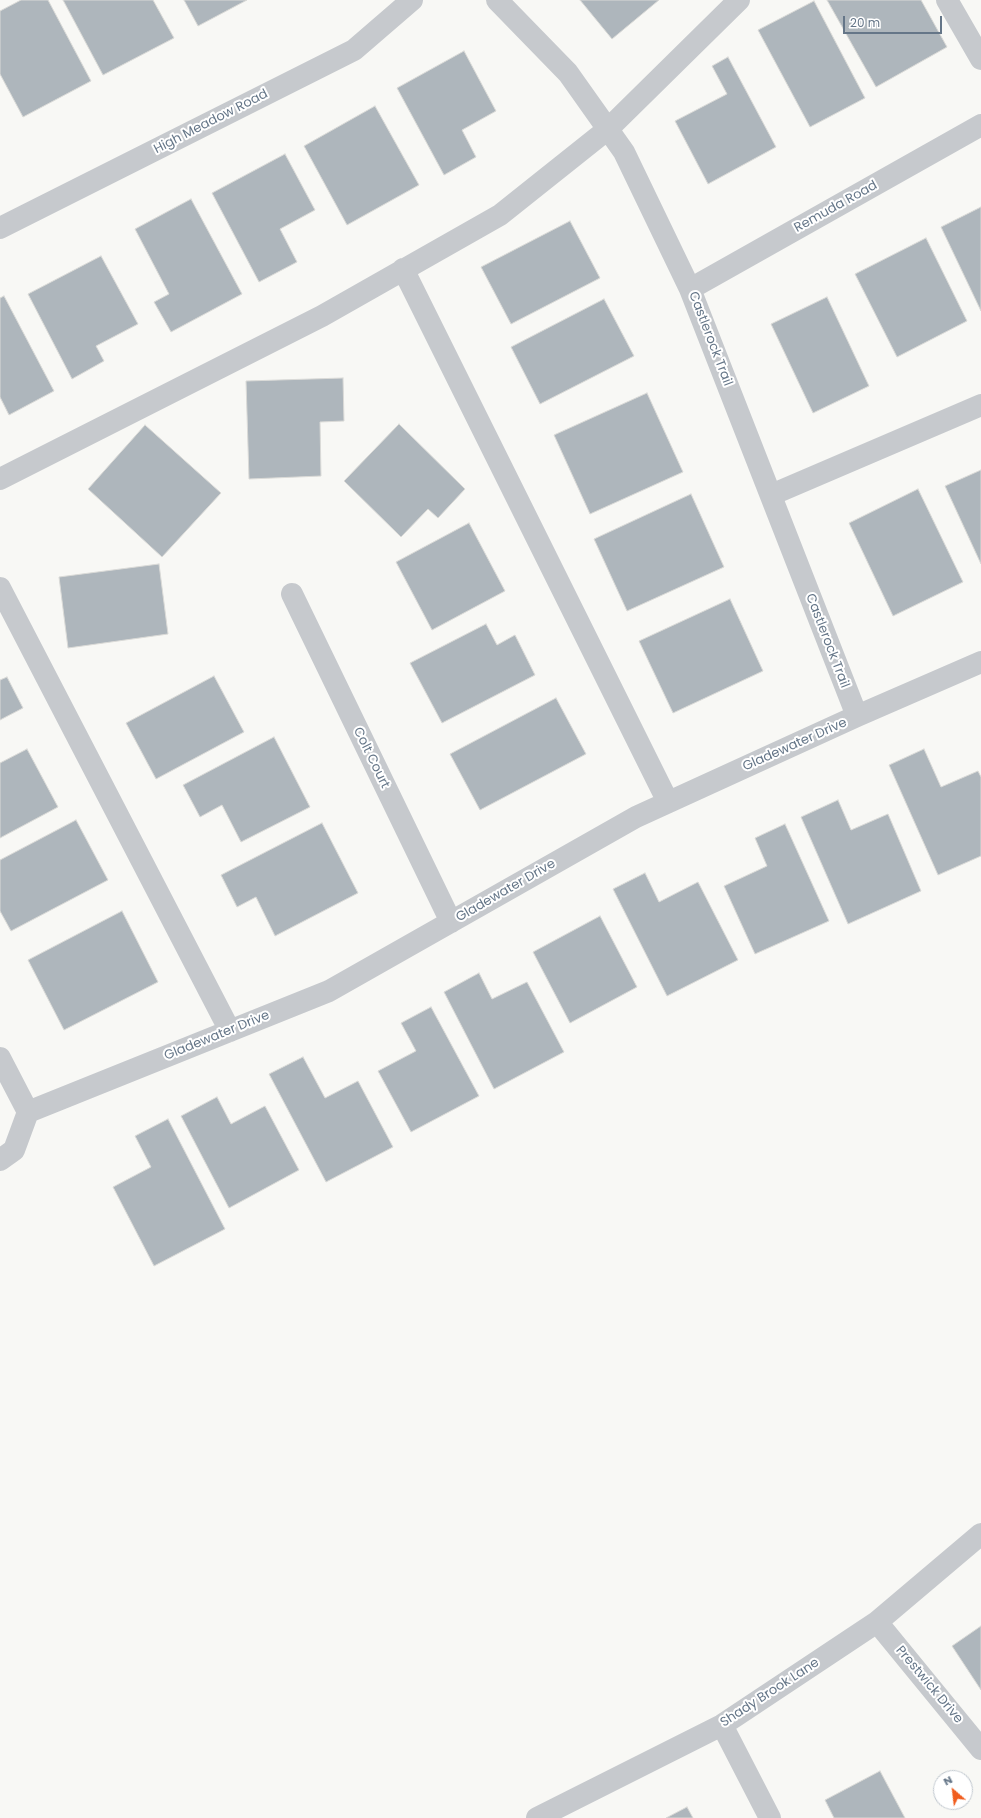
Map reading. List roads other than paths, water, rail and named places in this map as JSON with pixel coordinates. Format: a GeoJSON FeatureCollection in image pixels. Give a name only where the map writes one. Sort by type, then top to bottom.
{"type":"FeatureCollection","features":[{"type":"Feature","properties":{"kind":"street","name":"High Meadow Road"},"geometry":{"type":"LineString","coordinates":[[0,228],[354,50],[412,0]]}},
{"type":"Feature","properties":{"kind":"street","name":"Castlerock Trail"},"geometry":{"type":"LineString","coordinates":[[497,0],[568,73],[624,152],[690,289],[857,716]]}},
{"type":"Feature","properties":{"kind":"street"},"geometry":{"type":"LineString","coordinates":[[0,479],[322,316],[500,215],[608,129],[739,0]]}},
{"type":"Feature","properties":{"kind":"street"},"geometry":{"type":"LineString","coordinates":[[947,0],[981,59]]}},
{"type":"Feature","properties":{"kind":"street","name":"Remuda Road"},"geometry":{"type":"LineString","coordinates":[[690,289],[981,124]]}},
{"type":"Feature","properties":{"kind":"street"},"geometry":{"type":"LineString","coordinates":[[403,269],[668,802]]}},
{"type":"Feature","properties":{"kind":"street"},"geometry":{"type":"LineString","coordinates":[[771,495],[981,405]]}},
{"type":"Feature","properties":{"kind":"street"},"geometry":{"type":"LineString","coordinates":[[0,588],[230,1031]]}},
{"type":"Feature","properties":{"kind":"street","name":"Colt Court"},"geometry":{"type":"LineString","coordinates":[[292,594],[450,922]]}},
{"type":"Feature","properties":{"kind":"street","name":"Gladewater Drive"},"geometry":{"type":"LineString","coordinates":[[28,1112],[329,991],[636,817],[857,716],[981,662]]}},
{"type":"Feature","properties":{"kind":"street"},"geometry":{"type":"LineString","coordinates":[[0,1058],[28,1112],[14,1150],[0,1160]]}},
{"type":"Feature","properties":{"kind":"street","name":"Shady Brook Lane"},"geometry":{"type":"LineString","coordinates":[[537,1818],[722,1725],[877,1622],[981,1534]]}},
{"type":"Feature","properties":{"kind":"street","name":"Prestwick Drive"},"geometry":{"type":"LineString","coordinates":[[877,1622],[981,1749]]}},
{"type":"Feature","properties":{"kind":"street"},"geometry":{"type":"LineString","coordinates":[[722,1725],[770,1818]]}}]}
